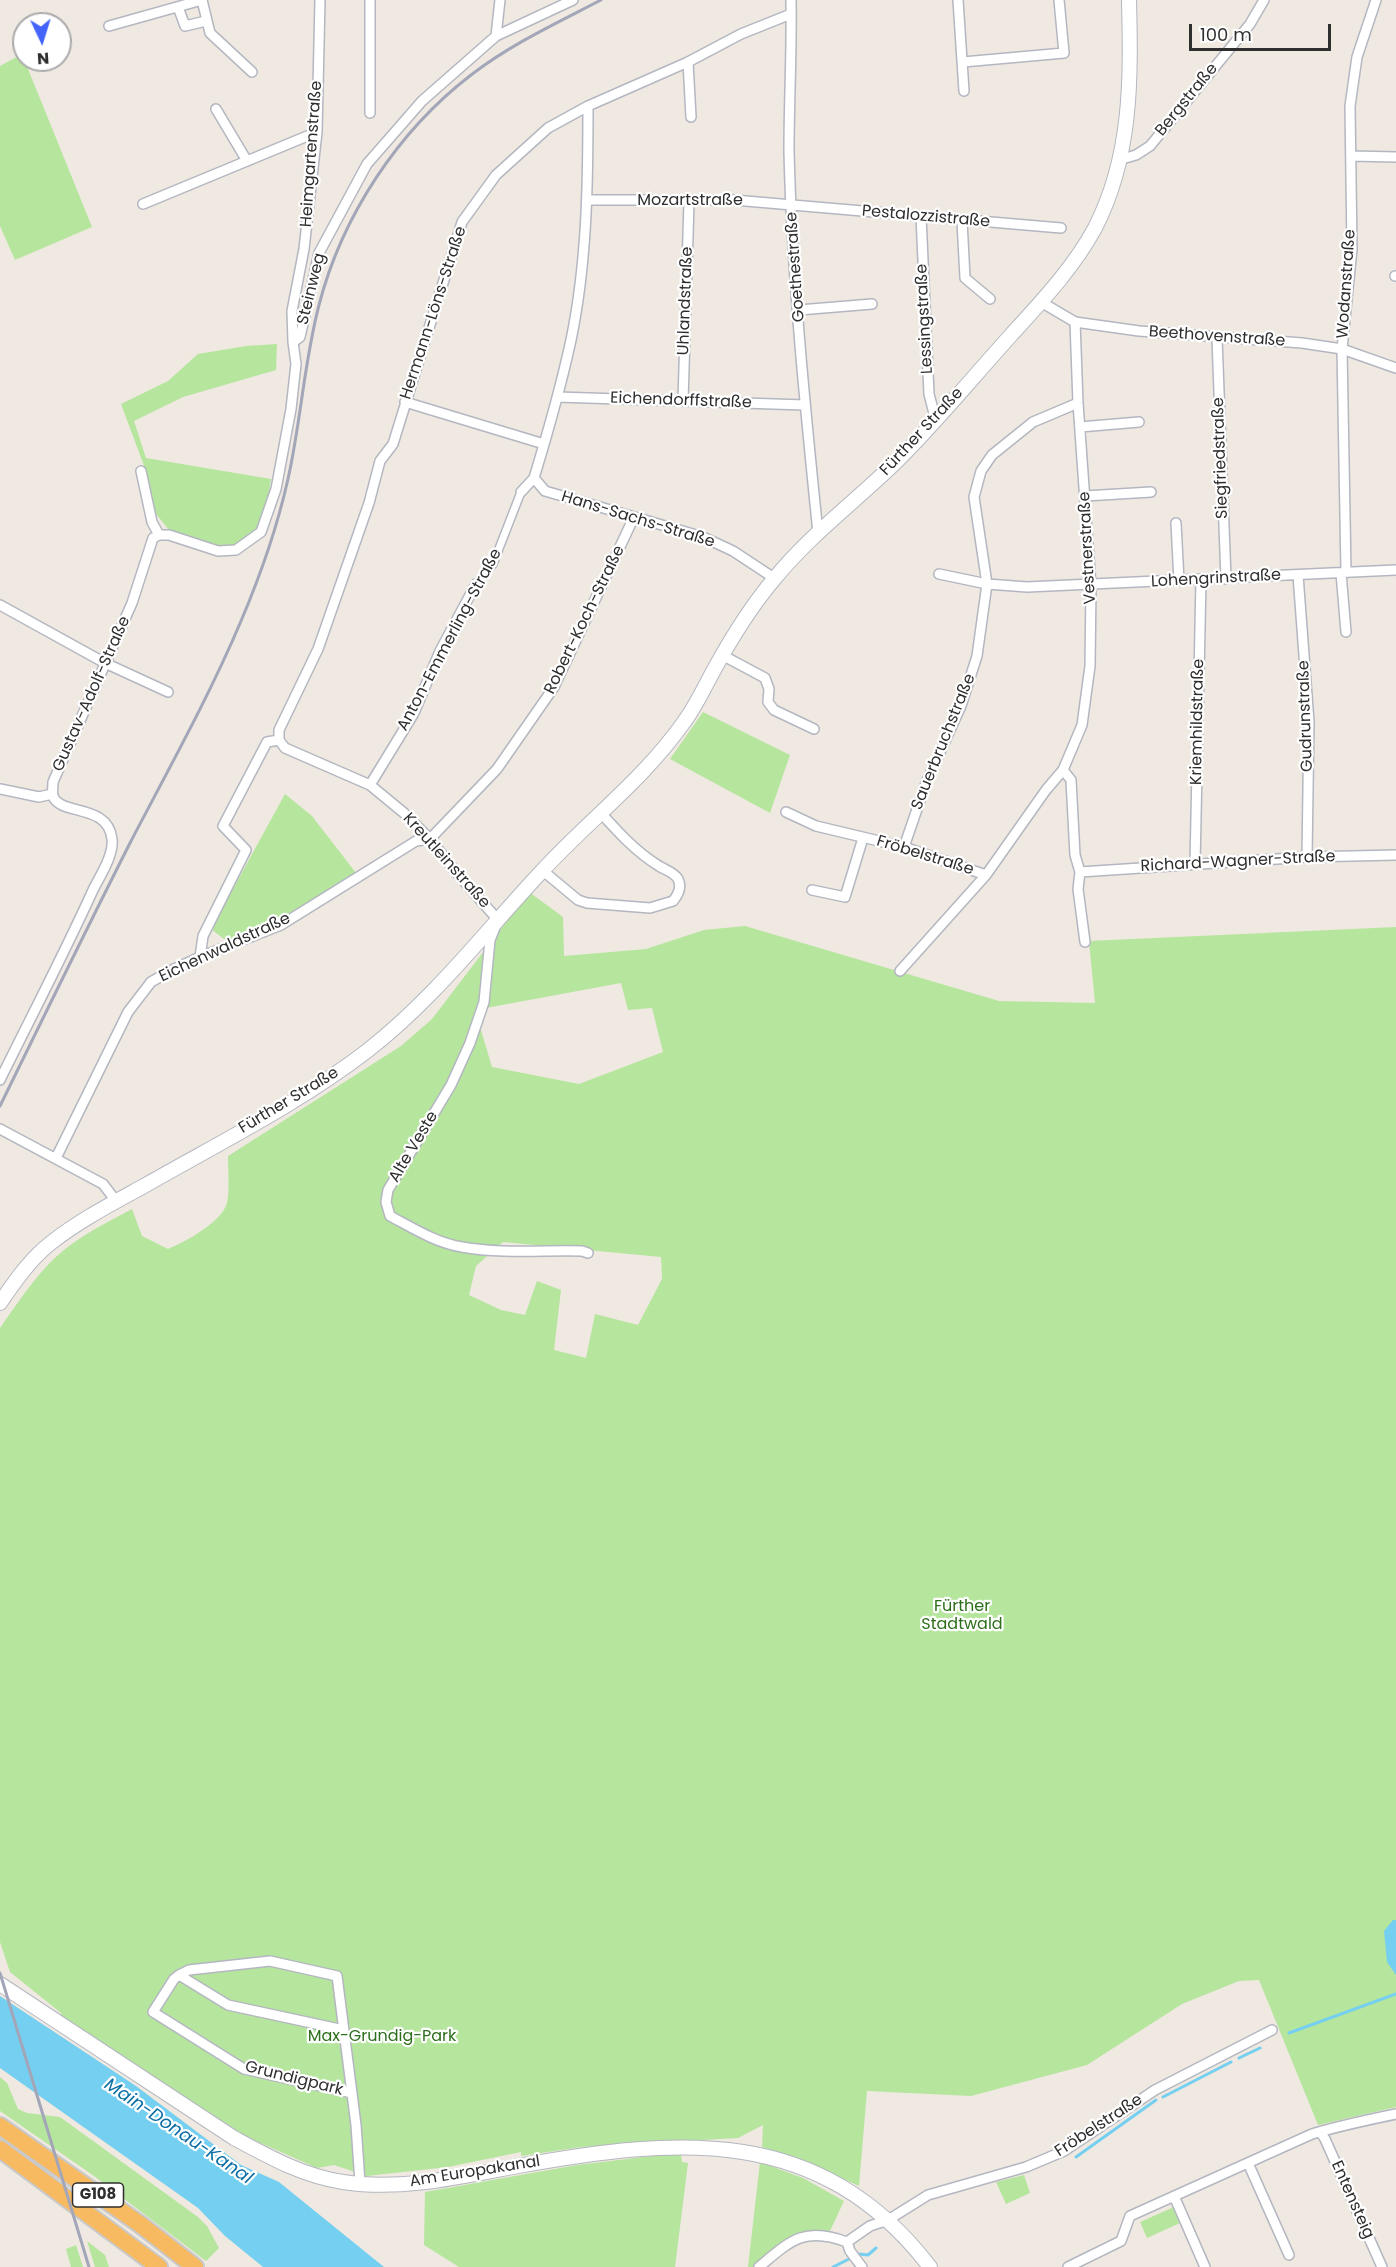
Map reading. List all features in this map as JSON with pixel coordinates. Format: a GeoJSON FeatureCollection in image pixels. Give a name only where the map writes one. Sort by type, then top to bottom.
{"type":"FeatureCollection","features":[{"type":"Feature","properties":{"kind":"highway","name":"G108"},"geometry":{"type":"LineString","coordinates":[[0,2126],[141,2225],[195,2267]]}},
{"type":"Feature","properties":{"kind":"highway","name":"G108"},"geometry":{"type":"LineString","coordinates":[[0,2149],[159,2267]]}},
{"type":"Feature","properties":{"kind":"main road","name":"Fürther Straße"},"geometry":{"type":"LineString","coordinates":[[3,1299],[36,1257],[52,1242],[116,1202],[309,1092],[367,1051],[423,1004],[542,870],[648,768],[687,719],[722,655],[774,578],[936,421],[1074,262],[1109,200],[1122,159],[1129,95],[1129,0]]}},
{"type":"Feature","properties":{"kind":"main road","name":"Am Europakanal"},"geometry":{"type":"LineString","coordinates":[[0,1984],[243,2142],[302,2172],[343,2182],[423,2183],[580,2155],[630,2149],[680,2146],[721,2149],[769,2157],[815,2173],[857,2195],[888,2220],[911,2243],[929,2267]]}},
{"type":"Feature","properties":{"kind":"street"},"geometry":{"type":"LineString","coordinates":[[109,26],[202,0],[210,33],[252,72]]}},
{"type":"Feature","properties":{"kind":"street","name":"Heimgartenstraße"},"geometry":{"type":"LineString","coordinates":[[293,342],[292,311],[304,249],[317,132],[320,0]]}},
{"type":"Feature","properties":{"kind":"street"},"geometry":{"type":"LineString","coordinates":[[370,0],[370,113]]}},
{"type":"Feature","properties":{"kind":"street"},"geometry":{"type":"LineString","coordinates":[[496,36],[500,0]]}},
{"type":"Feature","properties":{"kind":"street","name":"Steinweg"},"geometry":{"type":"LineString","coordinates":[[156,536],[169,535],[218,551],[236,550],[261,532],[276,489],[291,409],[296,364],[293,342],[300,337],[319,253],[367,164],[422,101],[496,36],[573,0]]}},
{"type":"Feature","properties":{"kind":"street","name":"Goethestraße"},"geometry":{"type":"LineString","coordinates":[[791,0],[789,149],[791,204],[805,405],[818,533]]}},
{"type":"Feature","properties":{"kind":"street"},"geometry":{"type":"LineString","coordinates":[[958,0],[964,91]]}},
{"type":"Feature","properties":{"kind":"street"},"geometry":{"type":"LineString","coordinates":[[963,62],[1064,53],[1059,0]]}},
{"type":"Feature","properties":{"kind":"street","name":"Bergstraße"},"geometry":{"type":"LineString","coordinates":[[1122,159],[1136,155],[1150,146],[1250,24],[1264,0]]}},
{"type":"Feature","properties":{"kind":"street","name":"Wodanstraße"},"geometry":{"type":"LineString","coordinates":[[1344,573],[1342,349],[1352,249],[1350,106],[1356,63],[1376,0]]}},
{"type":"Feature","properties":{"kind":"street"},"geometry":{"type":"LineString","coordinates":[[178,6],[185,26],[206,21]]}},
{"type":"Feature","properties":{"kind":"street","name":"Hermann-Löns-Straße"},"geometry":{"type":"LineString","coordinates":[[279,740],[279,730],[318,649],[369,503],[380,461],[393,444],[462,222],[496,175],[548,128],[588,106],[688,62],[741,34],[791,14]]}},
{"type":"Feature","properties":{"kind":"street"},"geometry":{"type":"LineString","coordinates":[[688,62],[691,117]]}},
{"type":"Feature","properties":{"kind":"street","name":"Anton-Emmerling-Straße"},"geometry":{"type":"LineString","coordinates":[[370,785],[414,713],[440,651],[476,584],[493,564],[521,492],[534,478],[571,338],[582,271],[588,200],[588,106]]}},
{"type":"Feature","properties":{"kind":"street"},"geometry":{"type":"LineString","coordinates":[[216,109],[248,161]]}},
{"type":"Feature","properties":{"kind":"street"},"geometry":{"type":"LineString","coordinates":[[143,204],[317,132]]}},
{"type":"Feature","properties":{"kind":"street"},"geometry":{"type":"LineString","coordinates":[[1351,156],[1396,157]]}},
{"type":"Feature","properties":{"kind":"street","name":"Mozartstraße"},"geometry":{"type":"LineString","coordinates":[[588,200],[689,202],[734,200],[791,204]]}},
{"type":"Feature","properties":{"kind":"street","name":"Uhlandstraße"},"geometry":{"type":"LineString","coordinates":[[682,401],[689,202]]}},
{"type":"Feature","properties":{"kind":"street","name":"Pestalozzistraße"},"geometry":{"type":"LineString","coordinates":[[791,204],[1061,228]]}},
{"type":"Feature","properties":{"kind":"street","name":"Lessingstraße"},"geometry":{"type":"LineString","coordinates":[[921,216],[929,394],[936,421]]}},
{"type":"Feature","properties":{"kind":"street"},"geometry":{"type":"LineString","coordinates":[[962,221],[965,278],[990,300]]}},
{"type":"Feature","properties":{"kind":"street"},"geometry":{"type":"LineString","coordinates":[[304,249],[319,253]]}},
{"type":"Feature","properties":{"kind":"street","name":"Beethovenstraße"},"geometry":{"type":"LineString","coordinates":[[1041,302],[1075,322],[1139,331],[1302,343],[1342,349],[1396,368]]}},
{"type":"Feature","properties":{"kind":"street"},"geometry":{"type":"LineString","coordinates":[[799,310],[872,303]]}},
{"type":"Feature","properties":{"kind":"street","name":"Vestnerstraße"},"geometry":{"type":"LineString","coordinates":[[900,971],[986,875],[1046,790],[1063,770],[1082,725],[1090,666],[1091,586],[1078,403],[1075,322]]}},
{"type":"Feature","properties":{"kind":"street","name":"Siegfriedstraße"},"geometry":{"type":"LineString","coordinates":[[1217,338],[1226,579]]}},
{"type":"Feature","properties":{"kind":"street","name":"Eichendorffstraße"},"geometry":{"type":"LineString","coordinates":[[557,397],[805,405]]}},
{"type":"Feature","properties":{"kind":"street"},"geometry":{"type":"LineString","coordinates":[[405,402],[544,444]]}},
{"type":"Feature","properties":{"kind":"street","name":"Sauerbruchstraße"},"geometry":{"type":"LineString","coordinates":[[904,847],[926,783],[962,706],[978,656],[987,584],[974,497],[981,471],[992,455],[1033,422],[1078,403]]}},
{"type":"Feature","properties":{"kind":"street"},"geometry":{"type":"LineString","coordinates":[[1080,427],[1139,422]]}},
{"type":"Feature","properties":{"kind":"street"},"geometry":{"type":"LineString","coordinates":[[141,471],[156,536]]}},
{"type":"Feature","properties":{"kind":"street","name":"Hans-Sachs-Straße"},"geometry":{"type":"LineString","coordinates":[[534,478],[545,491],[703,537],[733,551],[774,578]]}},
{"type":"Feature","properties":{"kind":"street"},"geometry":{"type":"LineString","coordinates":[[1085,496],[1151,492]]}},
{"type":"Feature","properties":{"kind":"street","name":"Robert-Koch-Straße"},"geometry":{"type":"LineString","coordinates":[[379,865],[416,842],[430,839],[497,770],[554,687],[634,517]]}},
{"type":"Feature","properties":{"kind":"street"},"geometry":{"type":"LineString","coordinates":[[1176,523],[1179,581]]}},
{"type":"Feature","properties":{"kind":"street","name":"Gustav-Adolf-Straße"},"geometry":{"type":"LineString","coordinates":[[0,1080],[82,916],[108,858],[112,841],[109,828],[100,818],[61,804],[52,794],[53,782],[132,603],[156,536]]}},
{"type":"Feature","properties":{"kind":"street","name":"Lohengrinstraße"},"geometry":{"type":"LineString","coordinates":[[939,574],[987,584],[1027,587],[1091,586],[1396,570]]}},
{"type":"Feature","properties":{"kind":"street"},"geometry":{"type":"LineString","coordinates":[[1344,573],[1346,632]]}},
{"type":"Feature","properties":{"kind":"street","name":"Gudrunstraße"},"geometry":{"type":"LineString","coordinates":[[1298,575],[1309,722],[1307,857]]}},
{"type":"Feature","properties":{"kind":"street","name":"Kriemhildstraße"},"geometry":{"type":"LineString","coordinates":[[1195,864],[1202,580]]}},
{"type":"Feature","properties":{"kind":"street"},"geometry":{"type":"LineString","coordinates":[[0,605],[105,663],[168,692]]}},
{"type":"Feature","properties":{"kind":"street"},"geometry":{"type":"LineString","coordinates":[[722,655],[765,678],[769,689],[768,702],[774,710],[814,729]]}},
{"type":"Feature","properties":{"kind":"street"},"geometry":{"type":"LineString","coordinates":[[200,957],[202,936],[246,850],[223,826],[267,742],[279,740]]}},
{"type":"Feature","properties":{"kind":"street","name":"Kreutleinstraße"},"geometry":{"type":"LineString","coordinates":[[279,740],[285,748],[370,785],[404,813],[430,839],[498,920]]}},
{"type":"Feature","properties":{"kind":"street"},"geometry":{"type":"LineString","coordinates":[[1063,770],[1071,780],[1075,855],[1080,872],[1078,889],[1085,942]]}},
{"type":"Feature","properties":{"kind":"street"},"geometry":{"type":"LineString","coordinates":[[0,789],[39,797],[52,794]]}},
{"type":"Feature","properties":{"kind":"street"},"geometry":{"type":"LineString","coordinates":[[542,870],[578,900],[587,903],[650,908],[674,901],[679,890],[678,879],[674,874],[654,862],[622,837],[600,812]]}},
{"type":"Feature","properties":{"kind":"street","name":"Fröbelstraße"},"geometry":{"type":"LineString","coordinates":[[786,812],[816,826],[904,847],[986,875]]}},
{"type":"Feature","properties":{"kind":"street","name":"Fröbelstraße"},"geometry":{"type":"LineString","coordinates":[[812,890],[845,897],[863,838]]}},
{"type":"Feature","properties":{"kind":"street","name":"Richard-Wagner-Straße"},"geometry":{"type":"LineString","coordinates":[[1080,872],[1307,857],[1396,855]]}},
{"type":"Feature","properties":{"kind":"street","name":"Eichenwaldstraße"},"geometry":{"type":"LineString","coordinates":[[56,1158],[128,1012],[151,982],[200,957],[280,925],[379,865]]}},
{"type":"Feature","properties":{"kind":"street","name":"Alte Veste"},"geometry":{"type":"LineString","coordinates":[[498,920],[490,940],[484,1002],[470,1043],[451,1085],[388,1190],[386,1202],[390,1216],[434,1239],[461,1247],[588,1253]]}},
{"type":"Feature","properties":{"kind":"street"},"geometry":{"type":"LineString","coordinates":[[0,1129],[103,1184],[116,1202]]}},
{"type":"Feature","properties":{"kind":"street","name":"Grundigpark"},"geometry":{"type":"LineString","coordinates":[[351,2093],[244,2069],[153,2012],[174,1979],[189,1970],[270,1961],[337,1976],[344,2030],[351,2093],[360,2183]]}},
{"type":"Feature","properties":{"kind":"street"},"geometry":{"type":"LineString","coordinates":[[179,1975],[228,2005],[344,2030]]}},
{"type":"Feature","properties":{"kind":"street","name":"Fröbelstraße"},"geometry":{"type":"LineString","coordinates":[[847,2242],[870,2226],[888,2220],[928,2195],[1026,2167],[1064,2151],[1155,2090],[1272,2030]]}},
{"type":"Feature","properties":{"kind":"street"},"geometry":{"type":"LineString","coordinates":[[1068,2267],[1121,2241],[1130,2216],[1312,2134],[1347,2123],[1396,2114]]}},
{"type":"Feature","properties":{"kind":"street","name":"Entensteig"},"geometry":{"type":"LineString","coordinates":[[1321,2133],[1382,2267]]}},
{"type":"Feature","properties":{"kind":"street"},"geometry":{"type":"LineString","coordinates":[[1248,2163],[1289,2255]]}},
{"type":"Feature","properties":{"kind":"street"},"geometry":{"type":"LineString","coordinates":[[1174,2196],[1205,2267]]}},
{"type":"Feature","properties":{"kind":"street"},"geometry":{"type":"LineString","coordinates":[[759,2267],[794,2239],[814,2234],[847,2242],[850,2251],[862,2267]]}},
{"type":"Feature","properties":{"kind":"green space"},"geometry":{"type":"Polygon","coordinates":[[[12,59],[12,72],[29,72],[92,227],[15,260],[0,226],[0,66],[12,59]]]}},
{"type":"Feature","properties":{"kind":"green space"},"geometry":{"type":"Polygon","coordinates":[[[277,344],[276,370],[183,397],[134,421],[146,458],[271,479],[268,499],[256,529],[236,546],[219,546],[169,530],[156,514],[146,471],[121,404],[168,381],[198,354],[246,346],[277,344]]]}},
{"type":"Feature","properties":{"kind":"green space"},"geometry":{"type":"Polygon","coordinates":[[[703,712],[790,755],[770,813],[670,759],[703,712]]]}},
{"type":"Feature","properties":{"kind":"green space"},"geometry":{"type":"Polygon","coordinates":[[[285,794],[312,816],[356,873],[310,903],[228,942],[211,929],[285,794]]]}},
{"type":"Feature","properties":{"kind":"green space","name":"Fürther Stadtwald"},"geometry":{"type":"Polygon","coordinates":[[[529,892],[563,917],[564,956],[646,949],[704,930],[745,926],[999,1001],[1095,1003],[1089,941],[1396,927],[1396,2107],[1318,2125],[1259,1980],[1239,1981],[1182,2004],[1087,2065],[971,2096],[867,2091],[859,2186],[809,2163],[762,2147],[763,2125],[738,2138],[582,2147],[521,2156],[521,2152],[448,2167],[367,2176],[334,2165],[317,2168],[247,2137],[62,2019],[61,2013],[10,1972],[0,1942],[0,1328],[34,1281],[57,1256],[84,1236],[132,1209],[142,1236],[168,1249],[184,1242],[211,1224],[224,1210],[227,1203],[228,1156],[401,1046],[432,1019],[529,892]],[[621,983],[475,1010],[492,1067],[579,1084],[663,1052],[652,1008],[628,1010],[621,983]],[[503,1242],[476,1266],[469,1295],[501,1310],[525,1315],[537,1281],[561,1290],[554,1350],[586,1358],[595,1314],[638,1325],[662,1279],[661,1257],[503,1242]]]}},
{"type":"Feature","properties":{"kind":"green space"},"geometry":{"type":"Polygon","coordinates":[[[0,2077],[7,2083],[18,2109],[27,2113],[60,2117],[198,2217],[207,2226],[219,2248],[206,2261],[94,2176],[0,2111],[0,2077]]]}},
{"type":"Feature","properties":{"kind":"green space"},"geometry":{"type":"Polygon","coordinates":[[[660,2155],[681,2155],[682,2162],[688,2163],[675,2267],[459,2267],[424,2245],[425,2192],[577,2165],[660,2155]]]}},
{"type":"Feature","properties":{"kind":"green space"},"geometry":{"type":"Polygon","coordinates":[[[760,2162],[803,2178],[844,2201],[830,2231],[790,2237],[754,2267],[748,2267],[760,2162]]]}},
{"type":"Feature","properties":{"kind":"green space"},"geometry":{"type":"Polygon","coordinates":[[[1024,2175],[1030,2193],[1006,2204],[996,2182],[1024,2175]]]}},
{"type":"Feature","properties":{"kind":"green space"},"geometry":{"type":"Polygon","coordinates":[[[1174,2207],[1180,2223],[1147,2238],[1140,2222],[1174,2207]]]}},
{"type":"Feature","properties":{"kind":"green space"},"geometry":{"type":"Polygon","coordinates":[[[87,2241],[105,2255],[109,2267],[95,2267],[87,2241]]]}},
{"type":"Feature","properties":{"kind":"green space"},"geometry":{"type":"Polygon","coordinates":[[[76,2245],[83,2267],[71,2267],[66,2249],[76,2245]]]}},
{"type":"Feature","properties":{"kind":"water"},"geometry":{"type":"Polygon","coordinates":[[[1393,1920],[1396,1920],[1396,1975],[1387,1962],[1384,1931],[1393,1920]]]}},
{"type":"Feature","properties":{"kind":"water","name":"Main-Donau-Kanal"},"geometry":{"type":"Polygon","coordinates":[[[0,1996],[136,2086],[241,2165],[279,2182],[384,2267],[263,2267],[225,2236],[198,2208],[0,2068],[0,1996]]]}},
{"type":"Feature","properties":{"kind":"waterway"},"geometry":{"type":"LineString","coordinates":[[1289,2033],[1396,1994]]}},
{"type":"Feature","properties":{"kind":"waterway"},"geometry":{"type":"LineString","coordinates":[[1239,2058],[1260,2048]]}},
{"type":"Feature","properties":{"kind":"waterway"},"geometry":{"type":"LineString","coordinates":[[1163,2097],[1231,2062]]}},
{"type":"Feature","properties":{"kind":"waterway"},"geometry":{"type":"LineString","coordinates":[[1076,2157],[1156,2100]]}},
{"type":"Feature","properties":{"kind":"waterway"},"geometry":{"type":"LineString","coordinates":[[859,2254],[868,2255],[876,2248]]}},
{"type":"Feature","properties":{"kind":"waterway"},"geometry":{"type":"LineString","coordinates":[[833,2267],[849,2259]]}},
{"type":"Feature","properties":{"kind":"railway"},"geometry":{"type":"LineString","coordinates":[[0,1106],[130,843],[202,705],[229,649],[262,568],[288,479],[319,305],[342,239],[358,208],[397,149],[444,97],[502,53],[601,0]]}},
{"type":"Feature","properties":{"kind":"railway"},"geometry":{"type":"LineString","coordinates":[[0,1973],[89,2267]]}},
{"type":"Feature","properties":{"kind":"park label","name":"Max-Grundig-Park"},"geometry":{"type":"Point","coordinates":[382,2037]}}]}
